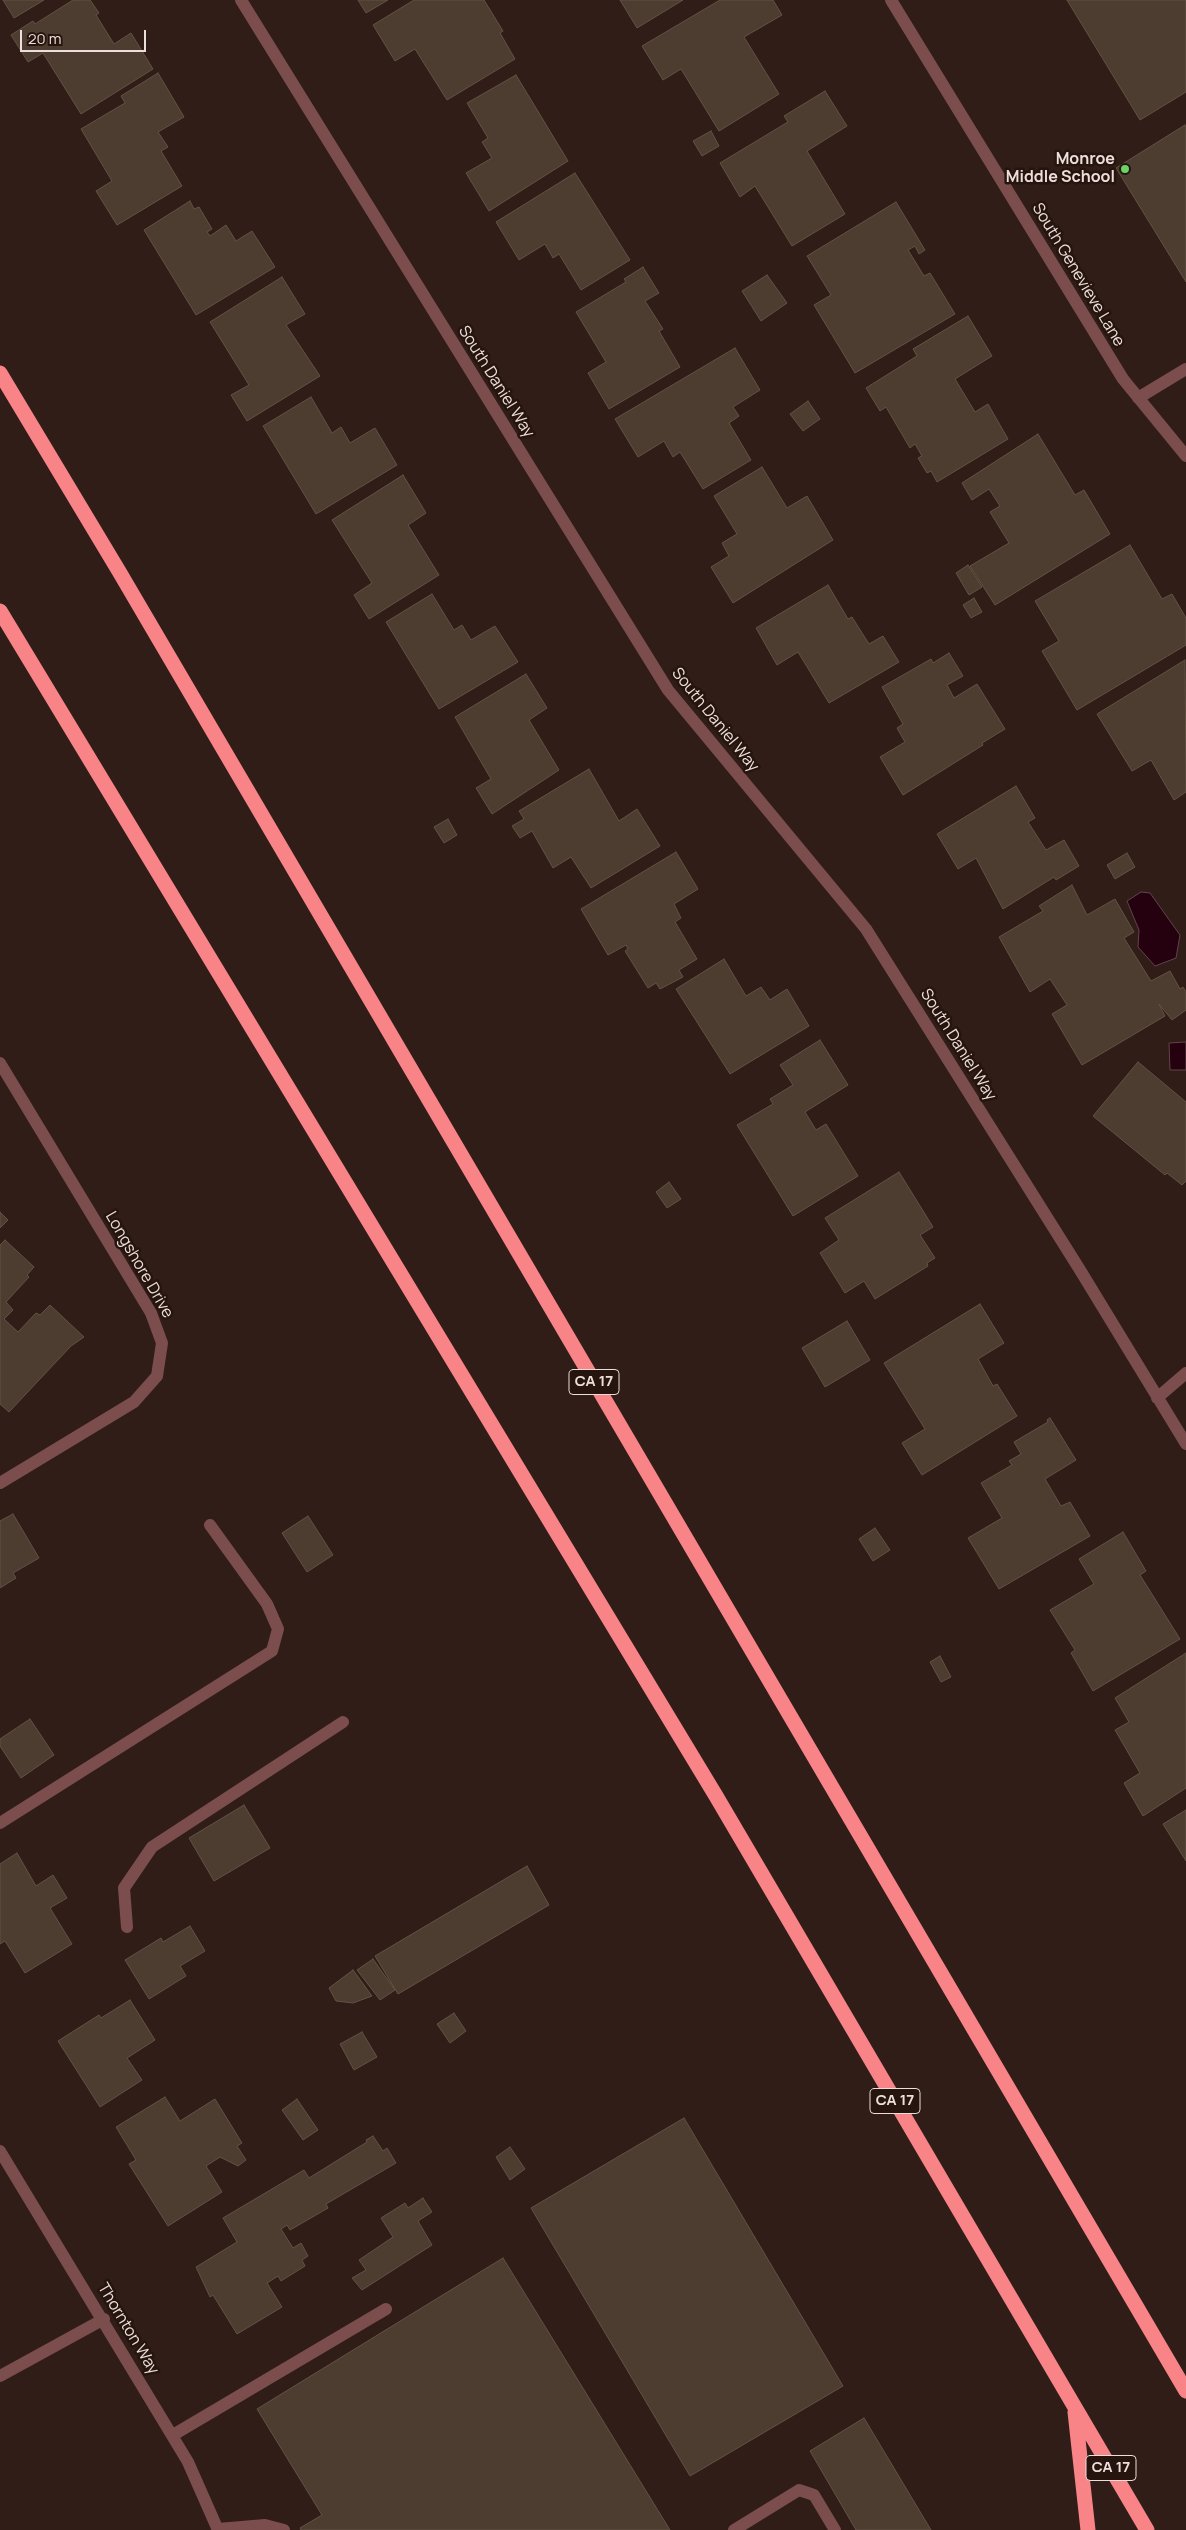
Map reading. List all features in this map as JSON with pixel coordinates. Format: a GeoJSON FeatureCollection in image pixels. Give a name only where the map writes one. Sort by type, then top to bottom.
{"type":"FeatureCollection","features":[{"type":"Feature","properties":{"kind":"highway","name":"CA 17"},"geometry":{"type":"LineString","coordinates":[[0,373],[120,573],[1186,2392]]}},
{"type":"Feature","properties":{"kind":"highway","name":"CA 17"},"geometry":{"type":"LineString","coordinates":[[0,611],[716,1796],[1147,2530]]}},
{"type":"Feature","properties":{"kind":"highway"},"geometry":{"type":"LineString","coordinates":[[1075,2407],[1088,2530]]}},
{"type":"Feature","properties":{"kind":"street","name":"South Daniel Way"},"geometry":{"type":"LineString","coordinates":[[241,0],[668,690],[866,929],[1075,1261],[1186,1444]]}},
{"type":"Feature","properties":{"kind":"street","name":"South Genevieve Lane"},"geometry":{"type":"LineString","coordinates":[[891,0],[1123,379],[1186,456]]}},
{"type":"Feature","properties":{"kind":"street"},"geometry":{"type":"LineString","coordinates":[[1138,398],[1186,369]]}},
{"type":"Feature","properties":{"kind":"street","name":"Longshore Drive"},"geometry":{"type":"LineString","coordinates":[[0,1063],[151,1313],[162,1343],[157,1376],[134,1402],[0,1483]]}},
{"type":"Feature","properties":{"kind":"street"},"geometry":{"type":"LineString","coordinates":[[1157,1398],[1186,1373]]}},
{"type":"Feature","properties":{"kind":"street"},"geometry":{"type":"LineString","coordinates":[[0,1823],[272,1651],[278,1629],[267,1604],[210,1526]]}},
{"type":"Feature","properties":{"kind":"street"},"geometry":{"type":"LineString","coordinates":[[127,1927],[124,1888],[152,1847],[343,1722]]}},
{"type":"Feature","properties":{"kind":"street","name":"Thornton Way"},"geometry":{"type":"LineString","coordinates":[[0,2151],[104,2320],[188,2462],[218,2530]]}},
{"type":"Feature","properties":{"kind":"street"},"geometry":{"type":"LineString","coordinates":[[173,2436],[386,2308]]}},
{"type":"Feature","properties":{"kind":"street"},"geometry":{"type":"LineString","coordinates":[[0,2376],[104,2320]]}},
{"type":"Feature","properties":{"kind":"street"},"geometry":{"type":"LineString","coordinates":[[734,2530],[799,2490],[814,2495],[835,2530]]}},
{"type":"Feature","properties":{"kind":"street"},"geometry":{"type":"LineString","coordinates":[[218,2530],[264,2525],[284,2530]]}},
{"type":"Feature","properties":{"kind":"shaded area"},"geometry":{"type":"Polygon","coordinates":[[[1141,892],[1150,893],[1180,935],[1176,958],[1155,966],[1138,947],[1139,930],[1127,901],[1141,892]]]}},
{"type":"Feature","properties":{"kind":"shaded area"},"geometry":{"type":"Polygon","coordinates":[[[1186,1042],[1186,1070],[1170,1070],[1169,1043],[1186,1042]]]}},
{"type":"Feature","properties":{"kind":"building"},"geometry":{"type":"Polygon","coordinates":[[[3,0],[44,0],[14,18],[3,0]]]}},
{"type":"Feature","properties":{"kind":"building"},"geometry":{"type":"Polygon","coordinates":[[[73,0],[90,0],[99,13],[96,15],[114,44],[131,33],[153,69],[81,114],[43,53],[28,62],[11,35],[33,21],[35,24],[73,0]]]}},
{"type":"Feature","properties":{"kind":"building"},"geometry":{"type":"Polygon","coordinates":[[[358,0],[388,0],[366,13],[358,0]]]}},
{"type":"Feature","properties":{"kind":"building"},"geometry":{"type":"Polygon","coordinates":[[[414,0],[484,0],[503,31],[500,33],[515,59],[447,100],[415,49],[395,61],[373,25],[414,0]]]}},
{"type":"Feature","properties":{"kind":"building"},"geometry":{"type":"Polygon","coordinates":[[[620,0],[683,0],[637,28],[620,0]]]}},
{"type":"Feature","properties":{"kind":"building"},"geometry":{"type":"Polygon","coordinates":[[[720,0],[773,0],[782,15],[744,37],[779,94],[719,131],[681,69],[663,80],[642,46],[720,0]]]}},
{"type":"Feature","properties":{"kind":"building"},"geometry":{"type":"Polygon","coordinates":[[[1067,0],[1186,0],[1186,92],[1140,120],[1067,0]]]}},
{"type":"Feature","properties":{"kind":"building"},"geometry":{"type":"Polygon","coordinates":[[[158,73],[184,117],[158,132],[168,147],[161,151],[182,186],[117,225],[96,191],[112,181],[81,129],[125,103],[121,96],[158,73]]]}},
{"type":"Feature","properties":{"kind":"building"},"geometry":{"type":"Polygon","coordinates":[[[516,75],[568,161],[489,211],[466,173],[492,158],[482,142],[488,138],[467,103],[516,75]]]}},
{"type":"Feature","properties":{"kind":"building"},"geometry":{"type":"Polygon","coordinates":[[[825,91],[847,126],[807,151],[845,214],[792,246],[755,186],[740,197],[720,163],[788,122],[784,116],[825,91]]]}},
{"type":"Feature","properties":{"kind":"building"},"geometry":{"type":"Polygon","coordinates":[[[1185,125],[1186,128],[1186,282],[1116,168],[1185,125]]]}},
{"type":"Feature","properties":{"kind":"building"},"geometry":{"type":"Polygon","coordinates":[[[711,131],[719,146],[702,156],[693,141],[711,131]]]}},
{"type":"Feature","properties":{"kind":"building"},"geometry":{"type":"Polygon","coordinates":[[[575,173],[630,260],[581,290],[559,254],[553,258],[545,244],[519,260],[496,222],[575,173]]]}},
{"type":"Feature","properties":{"kind":"building"},"geometry":{"type":"Polygon","coordinates":[[[190,201],[194,209],[199,207],[212,229],[207,232],[210,236],[226,225],[236,241],[252,231],[275,267],[196,315],[144,230],[190,201]]]}},
{"type":"Feature","properties":{"kind":"building"},"geometry":{"type":"Polygon","coordinates":[[[896,202],[925,250],[919,254],[915,246],[908,250],[924,276],[930,273],[955,314],[855,373],[814,305],[831,295],[807,256],[896,202]]]}},
{"type":"Feature","properties":{"kind":"building"},"geometry":{"type":"Polygon","coordinates":[[[643,267],[659,293],[645,301],[663,329],[659,331],[680,367],[609,409],[588,373],[606,362],[576,312],[626,282],[624,279],[643,267]]]}},
{"type":"Feature","properties":{"kind":"building"},"geometry":{"type":"Polygon","coordinates":[[[767,275],[787,303],[761,321],[742,291],[767,275]]]}},
{"type":"Feature","properties":{"kind":"building"},"geometry":{"type":"Polygon","coordinates":[[[282,277],[305,314],[286,325],[320,376],[247,421],[231,395],[249,385],[210,322],[282,277]]]}},
{"type":"Feature","properties":{"kind":"building"},"geometry":{"type":"Polygon","coordinates":[[[968,316],[992,356],[955,379],[975,412],[988,404],[1008,439],[937,482],[931,471],[927,473],[918,458],[922,456],[915,444],[910,448],[886,407],[880,411],[866,388],[917,356],[913,349],[968,316]]]}},
{"type":"Feature","properties":{"kind":"building"},"geometry":{"type":"Polygon","coordinates":[[[735,348],[760,390],[733,407],[739,416],[729,423],[751,460],[703,489],[680,452],[673,457],[664,441],[638,457],[615,419],[735,348]]]}},
{"type":"Feature","properties":{"kind":"building"},"geometry":{"type":"Polygon","coordinates":[[[311,397],[332,433],[341,427],[350,443],[375,428],[397,465],[316,514],[263,426],[311,397]]]}},
{"type":"Feature","properties":{"kind":"building"},"geometry":{"type":"Polygon","coordinates":[[[808,401],[820,419],[803,431],[790,414],[808,401]]]}},
{"type":"Feature","properties":{"kind":"building"},"geometry":{"type":"Polygon","coordinates":[[[1038,434],[1075,495],[1084,490],[1110,534],[995,605],[970,566],[1009,543],[990,512],[1000,506],[989,489],[972,500],[962,483],[1038,434]]]}},
{"type":"Feature","properties":{"kind":"building"},"geometry":{"type":"Polygon","coordinates":[[[762,467],[787,508],[807,496],[833,540],[733,603],[711,567],[729,556],[722,543],[737,534],[714,496],[762,467]]]}},
{"type":"Feature","properties":{"kind":"building"},"geometry":{"type":"Polygon","coordinates":[[[403,475],[426,513],[408,525],[439,575],[369,619],[354,595],[372,583],[332,520],[403,475]]]}},
{"type":"Feature","properties":{"kind":"building"},"geometry":{"type":"Polygon","coordinates":[[[1130,545],[1162,599],[1172,594],[1186,618],[1186,645],[1077,710],[1042,651],[1059,641],[1035,601],[1130,545]]]}},
{"type":"Feature","properties":{"kind":"building"},"geometry":{"type":"Polygon","coordinates":[[[968,565],[982,587],[969,595],[956,573],[968,565]]]}},
{"type":"Feature","properties":{"kind":"building"},"geometry":{"type":"Polygon","coordinates":[[[828,585],[848,619],[852,617],[869,644],[883,636],[899,662],[829,703],[798,652],[777,665],[756,628],[828,585]]]}},
{"type":"Feature","properties":{"kind":"building"},"geometry":{"type":"Polygon","coordinates":[[[432,594],[454,630],[462,625],[471,640],[495,626],[518,662],[439,709],[386,622],[432,594]]]}},
{"type":"Feature","properties":{"kind":"building"},"geometry":{"type":"Polygon","coordinates":[[[974,598],[982,612],[971,618],[963,605],[974,598]]]}},
{"type":"Feature","properties":{"kind":"building"},"geometry":{"type":"Polygon","coordinates":[[[949,653],[963,676],[947,685],[954,698],[977,684],[1005,729],[903,795],[880,757],[905,742],[897,728],[903,724],[882,687],[931,659],[933,663],[949,653]]]}},
{"type":"Feature","properties":{"kind":"building"},"geometry":{"type":"Polygon","coordinates":[[[1185,660],[1186,792],[1174,800],[1151,760],[1132,771],[1097,714],[1185,660]]]}},
{"type":"Feature","properties":{"kind":"building"},"geometry":{"type":"Polygon","coordinates":[[[526,674],[547,708],[529,720],[559,770],[492,814],[476,788],[491,779],[455,717],[526,674]]]}},
{"type":"Feature","properties":{"kind":"building"},"geometry":{"type":"Polygon","coordinates":[[[589,769],[619,821],[637,809],[660,846],[591,888],[571,857],[553,868],[532,831],[520,838],[512,826],[524,819],[519,811],[589,769]]]}},
{"type":"Feature","properties":{"kind":"building"},"geometry":{"type":"Polygon","coordinates":[[[1016,786],[1035,818],[1028,822],[1046,850],[1064,840],[1079,866],[1056,880],[1054,877],[1003,909],[976,858],[958,869],[937,834],[1016,786]]]}},
{"type":"Feature","properties":{"kind":"building"},"geometry":{"type":"Polygon","coordinates":[[[448,819],[457,835],[444,843],[434,827],[448,819]]]}},
{"type":"Feature","properties":{"kind":"building"},"geometry":{"type":"Polygon","coordinates":[[[676,852],[698,889],[674,904],[681,918],[675,922],[697,959],[679,970],[683,977],[660,989],[656,983],[648,988],[625,951],[628,949],[626,945],[608,955],[581,909],[676,852]]]}},
{"type":"Feature","properties":{"kind":"building"},"geometry":{"type":"Polygon","coordinates":[[[1127,853],[1135,867],[1115,879],[1107,865],[1127,853]]]}},
{"type":"Feature","properties":{"kind":"building"},"geometry":{"type":"Polygon","coordinates":[[[1072,885],[1087,915],[1115,899],[1134,932],[1124,938],[1151,981],[1170,971],[1180,989],[1183,987],[1186,992],[1186,1010],[1172,1020],[1159,1004],[1165,1016],[1082,1065],[1052,1014],[1067,1005],[1050,979],[1030,992],[999,937],[1043,911],[1039,906],[1072,885]]]}},
{"type":"Feature","properties":{"kind":"building"},"geometry":{"type":"Polygon","coordinates":[[[724,959],[746,996],[761,987],[770,1000],[787,989],[809,1026],[730,1074],[676,989],[724,959]]]}},
{"type":"Feature","properties":{"kind":"building"},"geometry":{"type":"Polygon","coordinates":[[[820,1040],[848,1085],[805,1112],[816,1130],[826,1124],[858,1176],[793,1216],[737,1125],[773,1104],[770,1099],[793,1085],[780,1065],[820,1040]]]}},
{"type":"Feature","properties":{"kind":"building"},"geometry":{"type":"Polygon","coordinates":[[[1138,1062],[1186,1102],[1186,1181],[1182,1185],[1167,1173],[1165,1175],[1093,1116],[1138,1062]]]}},
{"type":"Feature","properties":{"kind":"building"},"geometry":{"type":"Polygon","coordinates":[[[899,1172],[933,1227],[920,1235],[935,1258],[927,1263],[928,1266],[875,1299],[864,1281],[845,1293],[820,1253],[839,1240],[825,1218],[899,1172]]]}},
{"type":"Feature","properties":{"kind":"building"},"geometry":{"type":"Polygon","coordinates":[[[669,1182],[681,1199],[667,1208],[656,1192],[669,1182]]]}},
{"type":"Feature","properties":{"kind":"building"},"geometry":{"type":"Polygon","coordinates":[[[0,1212],[8,1220],[0,1228],[0,1212]]]}},
{"type":"Feature","properties":{"kind":"building"},"geometry":{"type":"Polygon","coordinates":[[[5,1240],[34,1267],[27,1275],[29,1277],[6,1302],[13,1310],[4,1319],[18,1332],[36,1313],[40,1315],[50,1305],[84,1337],[71,1346],[9,1412],[0,1404],[0,1245],[5,1240]]]}},
{"type":"Feature","properties":{"kind":"building"},"geometry":{"type":"Polygon","coordinates":[[[980,1304],[1004,1343],[978,1359],[993,1386],[997,1384],[1017,1416],[922,1475],[902,1443],[925,1429],[884,1363],[980,1304]]]}},
{"type":"Feature","properties":{"kind":"building"},"geometry":{"type":"Polygon","coordinates":[[[847,1321],[870,1360],[825,1387],[802,1348],[847,1321]]]}},
{"type":"Feature","properties":{"kind":"building"},"geometry":{"type":"Polygon","coordinates":[[[1050,1418],[1076,1460],[1045,1479],[1061,1506],[1070,1502],[1090,1536],[999,1589],[968,1538],[1002,1518],[981,1483],[1012,1465],[1009,1461],[1021,1454],[1014,1442],[1048,1422],[1047,1420],[1050,1418]]]}},
{"type":"Feature","properties":{"kind":"building"},"geometry":{"type":"Polygon","coordinates":[[[13,1514],[39,1558],[13,1573],[16,1578],[0,1588],[0,1521],[13,1514]]]}},
{"type":"Feature","properties":{"kind":"building"},"geometry":{"type":"Polygon","coordinates":[[[308,1516],[333,1555],[307,1572],[282,1533],[308,1516]]]}},
{"type":"Feature","properties":{"kind":"building"},"geometry":{"type":"Polygon","coordinates":[[[875,1528],[890,1550],[873,1561],[859,1539],[875,1528]]]}},
{"type":"Feature","properties":{"kind":"building"},"geometry":{"type":"Polygon","coordinates":[[[1123,1532],[1146,1571],[1140,1575],[1180,1639],[1093,1691],[1071,1653],[1075,1650],[1050,1610],[1094,1584],[1079,1559],[1123,1532]]]}},
{"type":"Feature","properties":{"kind":"building"},"geometry":{"type":"Polygon","coordinates":[[[1186,1653],[1186,1788],[1143,1816],[1124,1783],[1140,1773],[1115,1730],[1129,1722],[1115,1698],[1186,1653]]]}},
{"type":"Feature","properties":{"kind":"building"},"geometry":{"type":"Polygon","coordinates":[[[940,1656],[951,1677],[941,1682],[930,1662],[940,1656]]]}},
{"type":"Feature","properties":{"kind":"building"},"geometry":{"type":"Polygon","coordinates":[[[30,1719],[54,1755],[21,1778],[0,1746],[0,1739],[30,1719]]]}},
{"type":"Feature","properties":{"kind":"building"},"geometry":{"type":"Polygon","coordinates":[[[244,1805],[270,1848],[214,1881],[189,1838],[244,1805]]]}},
{"type":"Feature","properties":{"kind":"building"},"geometry":{"type":"Polygon","coordinates":[[[1186,1810],[1186,1861],[1163,1824],[1186,1810]]]}},
{"type":"Feature","properties":{"kind":"building"},"geometry":{"type":"Polygon","coordinates":[[[17,1853],[36,1886],[53,1875],[67,1898],[50,1908],[72,1944],[25,1973],[5,1941],[0,1944],[0,1864],[17,1853]]]}},
{"type":"Feature","properties":{"kind":"building"},"geometry":{"type":"Polygon","coordinates":[[[527,1866],[549,1905],[398,1994],[375,1956],[527,1866]]]}},
{"type":"Feature","properties":{"kind":"building"},"geometry":{"type":"Polygon","coordinates":[[[190,1926],[205,1951],[180,1966],[186,1976],[149,1999],[125,1960],[161,1938],[163,1942],[190,1926]]]}},
{"type":"Feature","properties":{"kind":"building"},"geometry":{"type":"Polygon","coordinates":[[[373,1959],[395,1990],[380,2000],[357,1970],[373,1959]]]}},
{"type":"Feature","properties":{"kind":"building"},"geometry":{"type":"Polygon","coordinates":[[[353,1970],[372,1996],[353,2003],[336,2001],[329,1988],[353,1970]]]}},
{"type":"Feature","properties":{"kind":"building"},"geometry":{"type":"Polygon","coordinates":[[[130,2000],[155,2040],[127,2058],[142,2080],[100,2107],[58,2041],[99,2015],[101,2018],[130,2000]]]}},
{"type":"Feature","properties":{"kind":"building"},"geometry":{"type":"Polygon","coordinates":[[[454,2013],[466,2031],[450,2043],[437,2024],[454,2013]]]}},
{"type":"Feature","properties":{"kind":"building"},"geometry":{"type":"Polygon","coordinates":[[[362,2032],[377,2057],[354,2070],[340,2044],[362,2032]]]}},
{"type":"Feature","properties":{"kind":"building"},"geometry":{"type":"Polygon","coordinates":[[[165,2097],[180,2121],[215,2099],[242,2143],[237,2146],[246,2160],[238,2166],[220,2157],[206,2166],[222,2192],[168,2226],[129,2164],[136,2160],[116,2127],[165,2097]]]}},
{"type":"Feature","properties":{"kind":"building"},"geometry":{"type":"Polygon","coordinates":[[[297,2099],[318,2130],[303,2140],[282,2110],[297,2099]]]}},
{"type":"Feature","properties":{"kind":"building"},"geometry":{"type":"Polygon","coordinates":[[[684,2118],[843,2386],[690,2476],[531,2208],[684,2118]]]}},
{"type":"Feature","properties":{"kind":"building"},"geometry":{"type":"Polygon","coordinates":[[[373,2136],[383,2151],[387,2148],[396,2163],[326,2204],[328,2208],[290,2230],[287,2225],[281,2229],[293,2248],[301,2243],[308,2256],[302,2260],[305,2266],[281,2281],[278,2276],[267,2283],[282,2307],[237,2334],[213,2295],[210,2297],[196,2267],[237,2242],[223,2218],[304,2170],[309,2178],[367,2142],[366,2140],[373,2136]]]}},
{"type":"Feature","properties":{"kind":"building"},"geometry":{"type":"Polygon","coordinates":[[[510,2147],[525,2169],[510,2180],[496,2157],[510,2147]]]}},
{"type":"Feature","properties":{"kind":"building"},"geometry":{"type":"Polygon","coordinates":[[[423,2198],[432,2212],[418,2221],[432,2245],[362,2290],[352,2278],[366,2270],[359,2260],[393,2237],[381,2218],[405,2203],[408,2208],[423,2198]]]}},
{"type":"Feature","properties":{"kind":"building"},"geometry":{"type":"Polygon","coordinates":[[[503,2258],[670,2530],[301,2530],[300,2528],[322,2515],[257,2409],[503,2258]]]}},
{"type":"Feature","properties":{"kind":"building"},"geometry":{"type":"Polygon","coordinates":[[[864,2418],[931,2530],[856,2530],[810,2451],[864,2418]]]}},
{"type":"Feature","properties":{"kind":"place","name":"Monroe Middle School"},"geometry":{"type":"Point","coordinates":[1125,169]}}]}
